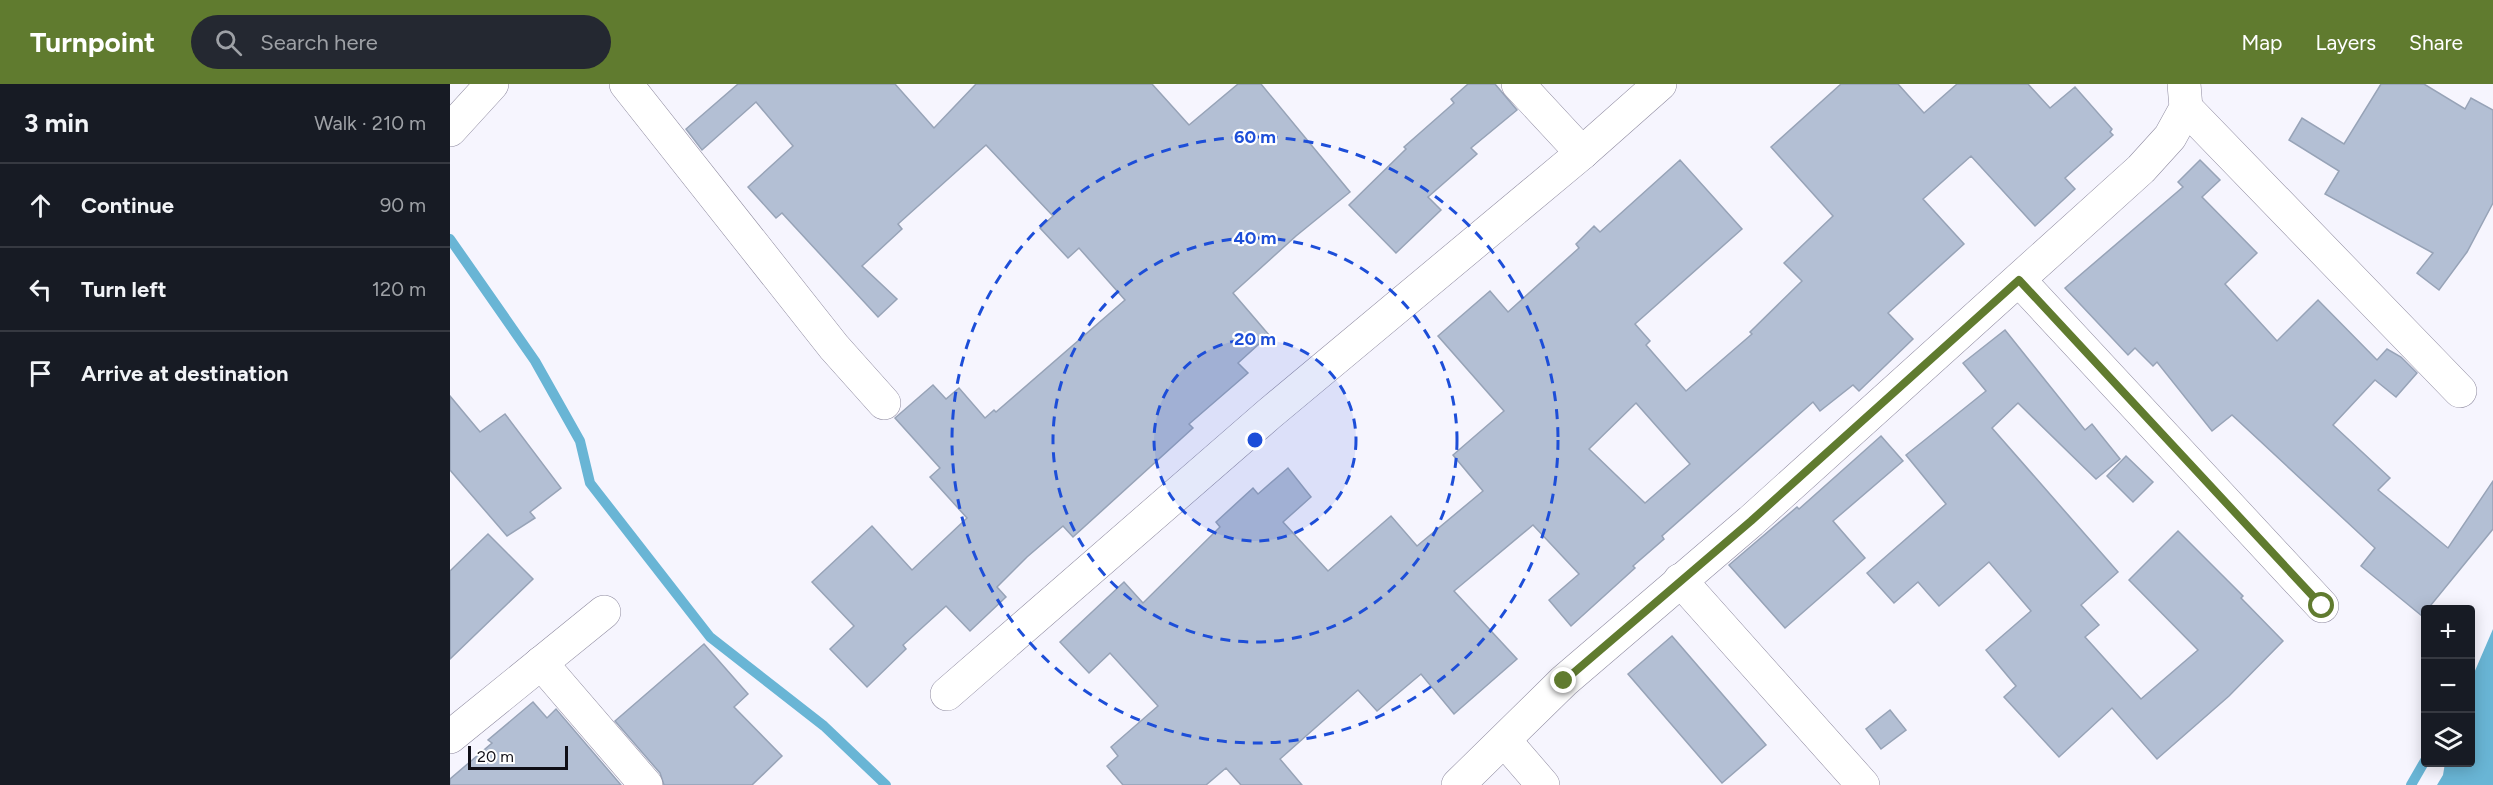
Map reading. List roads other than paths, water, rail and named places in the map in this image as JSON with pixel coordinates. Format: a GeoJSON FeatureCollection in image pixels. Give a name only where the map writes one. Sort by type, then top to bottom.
{"type":"FeatureCollection","features":[{"type":"Feature","properties":{"kind":"street"},"geometry":{"type":"LineString","coordinates":[[450,130],[492,84]]}},
{"type":"Feature","properties":{"kind":"street"},"geometry":{"type":"LineString","coordinates":[[626,84],[826,338],[884,403]]}},
{"type":"Feature","properties":{"kind":"street"},"geometry":{"type":"LineString","coordinates":[[1518,84],[1582,153]]}},
{"type":"Feature","properties":{"kind":"street"},"geometry":{"type":"LineString","coordinates":[[947,694],[1269,414],[1582,153],[1660,84]]}},
{"type":"Feature","properties":{"kind":"street"},"geometry":{"type":"LineString","coordinates":[[1458,785],[1564,681],[1751,521],[2141,169],[2170,137],[2185,96],[2460,391]]}},
{"type":"Feature","properties":{"kind":"street"},"geometry":{"type":"LineString","coordinates":[[2019,280],[2322,606]]}},
{"type":"Feature","properties":{"kind":"street"},"geometry":{"type":"LineString","coordinates":[[1680,580],[1863,785]]}},
{"type":"Feature","properties":{"kind":"street"},"geometry":{"type":"LineString","coordinates":[[450,737],[603,612]]}},
{"type":"Feature","properties":{"kind":"street"},"geometry":{"type":"LineString","coordinates":[[541,663],[646,785]]}},
{"type":"Feature","properties":{"kind":"street"},"geometry":{"type":"LineString","coordinates":[[1505,741],[1543,785]]}},
{"type":"Feature","properties":{"kind":"water"},"geometry":{"type":"Polygon","coordinates":[[[2493,629],[2493,785],[2437,785],[2444,767],[2475,767],[2475,671],[2493,629]]]}},
{"type":"Feature","properties":{"kind":"waterway"},"geometry":{"type":"LineString","coordinates":[[450,239],[535,361],[580,441],[590,483],[710,637],[824,726],[886,785]]}},
{"type":"Feature","properties":{"kind":"waterway"},"geometry":{"type":"LineString","coordinates":[[2411,785],[2421,767]]}}]}
